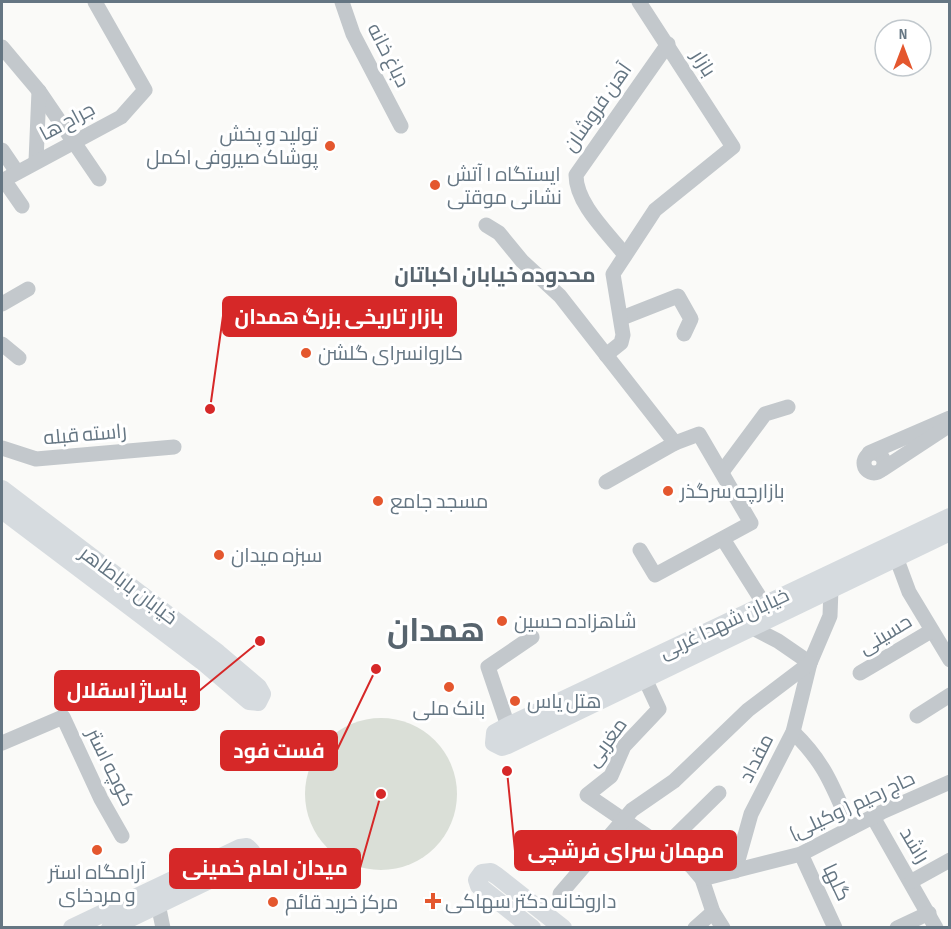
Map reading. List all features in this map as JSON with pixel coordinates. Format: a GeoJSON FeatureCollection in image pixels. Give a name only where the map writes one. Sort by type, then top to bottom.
{"type":"FeatureCollection","features":[{"type":"Feature","properties":{"kind":"main road","name":"خیابان باباطاهر"},"geometry":{"type":"LineString","coordinates":[[2,489],[218,653],[249,691],[202,661],[2,510]]}},
{"type":"Feature","properties":{"kind":"main road","name":"خیابان شهدا غربی"},"geometry":{"type":"LineString","coordinates":[[505,734],[764,604],[950,517]]}},
{"type":"Feature","properties":{"kind":"main road","name":"خیابان شهدا غربی"},"geometry":{"type":"LineString","coordinates":[[505,734],[645,679],[950,532]]}},
{"type":"Feature","properties":{"kind":"main road"},"geometry":{"type":"LineString","coordinates":[[72,927],[132,908],[244,855],[158,904],[132,908],[110,927]]}},
{"type":"Feature","properties":{"kind":"main road"},"geometry":{"type":"LineString","coordinates":[[532,927],[484,891],[477,883],[479,876],[486,872],[497,876],[563,927]]}},
{"type":"Feature","properties":{"kind":"street","name":"جراح ها"},"geometry":{"type":"LineString","coordinates":[[7,178],[73,140],[121,117],[145,90],[95,2]]}},
{"type":"Feature","properties":{"kind":"street","name":"دباغ خانه"},"geometry":{"type":"LineString","coordinates":[[342,2],[353,34],[401,126]]}},
{"type":"Feature","properties":{"kind":"street","name":"بازار"},"geometry":{"type":"LineString","coordinates":[[625,255],[656,210],[733,147],[639,2]]}},
{"type":"Feature","properties":{"kind":"street","name":"آهن فروشان"},"geometry":{"type":"LineString","coordinates":[[625,255],[586,205],[576,187],[576,175],[668,44]]}},
{"type":"Feature","properties":{"kind":"street"},"geometry":{"type":"LineString","coordinates":[[2,47],[39,92],[99,179]]}},
{"type":"Feature","properties":{"kind":"street"},"geometry":{"type":"LineString","coordinates":[[36,161],[39,92]]}},
{"type":"Feature","properties":{"kind":"street"},"geometry":{"type":"LineString","coordinates":[[2,150],[7,178],[22,206]]}},
{"type":"Feature","properties":{"kind":"street"},"geometry":{"type":"LineString","coordinates":[[486,225],[500,233],[522,261],[561,296],[675,443]]}},
{"type":"Feature","properties":{"kind":"street"},"geometry":{"type":"LineString","coordinates":[[606,355],[621,343],[622,318],[613,274],[625,255]]}},
{"type":"Feature","properties":{"kind":"street"},"geometry":{"type":"LineString","coordinates":[[2,304],[28,289]]}},
{"type":"Feature","properties":{"kind":"street"},"geometry":{"type":"LineString","coordinates":[[622,318],[678,296],[692,319],[684,334]]}},
{"type":"Feature","properties":{"kind":"street"},"geometry":{"type":"LineString","coordinates":[[2,344],[19,358]]}},
{"type":"Feature","properties":{"kind":"street"},"geometry":{"type":"LineString","coordinates":[[722,472],[765,414],[788,407]]}},
{"type":"Feature","properties":{"kind":"street"},"geometry":{"type":"LineString","coordinates":[[950,418],[869,453],[876,452],[882,456],[885,462],[883,469],[950,425]]}},
{"type":"Feature","properties":{"kind":"street"},"geometry":{"type":"LineString","coordinates":[[606,482],[675,443],[699,434],[751,523],[655,575],[640,550]]}},
{"type":"Feature","properties":{"kind":"street","name":"راسته قبله"},"geometry":{"type":"LineString","coordinates":[[2,448],[36,459],[174,447]]}},
{"type":"Feature","properties":{"kind":"street"},"geometry":{"type":"LineString","coordinates":[[723,539],[764,604]]}},
{"type":"Feature","properties":{"kind":"street"},"geometry":{"type":"LineString","coordinates":[[896,557],[909,592],[950,660]]}},
{"type":"Feature","properties":{"kind":"street","name":"مقداد"},"geometry":{"type":"LineString","coordinates":[[735,871],[752,814],[793,732],[810,663],[830,616],[831,588]]}},
{"type":"Feature","properties":{"kind":"street"},"geometry":{"type":"LineString","coordinates":[[560,894],[632,810],[674,781],[748,710],[810,663],[778,640],[753,628]]}},
{"type":"Feature","properties":{"kind":"street","name":"حسینی"},"geometry":{"type":"LineString","coordinates":[[860,673],[931,631]]}},
{"type":"Feature","properties":{"kind":"street"},"geometry":{"type":"LineString","coordinates":[[505,734],[488,667],[532,637]]}},
{"type":"Feature","properties":{"kind":"street","name":"مغربی"},"geometry":{"type":"LineString","coordinates":[[623,821],[586,795],[611,776],[624,746],[659,709],[645,679]]}},
{"type":"Feature","properties":{"kind":"street"},"geometry":{"type":"LineString","coordinates":[[917,716],[950,695]]}},
{"type":"Feature","properties":{"kind":"street","name":"کوچه استر"},"geometry":{"type":"LineString","coordinates":[[2,743],[63,717],[101,799],[122,836]]}},
{"type":"Feature","properties":{"kind":"street"},"geometry":{"type":"LineString","coordinates":[[793,732],[815,754],[823,767],[851,828]]}},
{"type":"Feature","properties":{"kind":"street","name":"حاج رحیم ( وکیلی)"},"geometry":{"type":"LineString","coordinates":[[702,879],[801,854],[873,817],[950,783]]}},
{"type":"Feature","properties":{"kind":"street"},"geometry":{"type":"LineString","coordinates":[[663,848],[719,793]]}},
{"type":"Feature","properties":{"kind":"street","name":"راشد"},"geometry":{"type":"LineString","coordinates":[[873,817],[912,881],[936,927]]}},
{"type":"Feature","properties":{"kind":"street"},"geometry":{"type":"LineString","coordinates":[[623,821],[691,866],[702,879],[713,912],[723,927]]}},
{"type":"Feature","properties":{"kind":"street","name":"گلها"},"geometry":{"type":"LineString","coordinates":[[801,854],[835,927]]}},
{"type":"Feature","properties":{"kind":"street"},"geometry":{"type":"LineString","coordinates":[[912,881],[950,860]]}},
{"type":"Feature","properties":{"kind":"street"},"geometry":{"type":"LineString","coordinates":[[158,904],[163,927]]}},
{"type":"Feature","properties":{"kind":"street"},"geometry":{"type":"LineString","coordinates":[[695,927],[713,912]]}},
{"type":"Feature","properties":{"kind":"street"},"geometry":{"type":"LineString","coordinates":[[897,927],[929,914]]}},
{"type":"Feature","properties":{"kind":"shaded area"},"geometry":{"type":"Polygon","coordinates":[[[381,718],[410,724],[435,740],[451,765],[457,794],[451,823],[435,848],[410,864],[381,870],[352,864],[327,848],[311,823],[305,794],[311,765],[327,740],[352,724],[381,718]]]}},
{"type":"Feature","properties":{"kind":"place","name":"تولید و پخش پوشاک صیروفی اکمل"},"geometry":{"type":"Point","coordinates":[330,146]}},
{"type":"Feature","properties":{"kind":"place","name":"ایستگاه ۱ آتش نشانی موقتی"},"geometry":{"type":"Point","coordinates":[435,185]}},
{"type":"Feature","properties":{"kind":"place","name":"کاروانسرای گلشن"},"geometry":{"type":"Point","coordinates":[306,353]}},
{"type":"Feature","properties":{"kind":"place","name":"بازار تاریخی بزرگ همدان"},"geometry":{"type":"Point","coordinates":[210,409]}},
{"type":"Feature","properties":{"kind":"place","name":"بازارچه سرگذر"},"geometry":{"type":"Point","coordinates":[668,491]}},
{"type":"Feature","properties":{"kind":"place","name":"مسجد جامع"},"geometry":{"type":"Point","coordinates":[378,501]}},
{"type":"Feature","properties":{"kind":"place","name":"سبزه میدان"},"geometry":{"type":"Point","coordinates":[219,555]}},
{"type":"Feature","properties":{"kind":"place","name":"شاهزاده حسین"},"geometry":{"type":"Point","coordinates":[502,621]}},
{"type":"Feature","properties":{"kind":"place","name":"پاساژ اسقلال"},"geometry":{"type":"Point","coordinates":[260,641]}},
{"type":"Feature","properties":{"kind":"place","name":"فست فود"},"geometry":{"type":"Point","coordinates":[376,669]}},
{"type":"Feature","properties":{"kind":"place","name":"بانک ملی"},"geometry":{"type":"Point","coordinates":[449,687]}},
{"type":"Feature","properties":{"kind":"place","name":"هتل یاس"},"geometry":{"type":"Point","coordinates":[515,701]}},
{"type":"Feature","properties":{"kind":"place","name":"مهمان سرای فرشچی"},"geometry":{"type":"Point","coordinates":[507,771]}},
{"type":"Feature","properties":{"kind":"place","name":"میدان امام خمینی"},"geometry":{"type":"Point","coordinates":[381,794]}},
{"type":"Feature","properties":{"kind":"place","name":"آرامگاه استر و مردخای"},"geometry":{"type":"Point","coordinates":[97,850]}},
{"type":"Feature","properties":{"kind":"place","name":"داروخانه دکتر سهاکی"},"geometry":{"type":"Point","coordinates":[433,901]}},
{"type":"Feature","properties":{"kind":"place","name":"مرکز خرید قائم"},"geometry":{"type":"Point","coordinates":[273,902]}},
{"type":"Feature","properties":{"kind":"district","name":"محدوده خیابان اکباتان"},"geometry":{"type":"Point","coordinates":[495,275]}},
{"type":"Feature","properties":{"kind":"district","name":"همدان"},"geometry":{"type":"Point","coordinates":[436,630]}}]}
